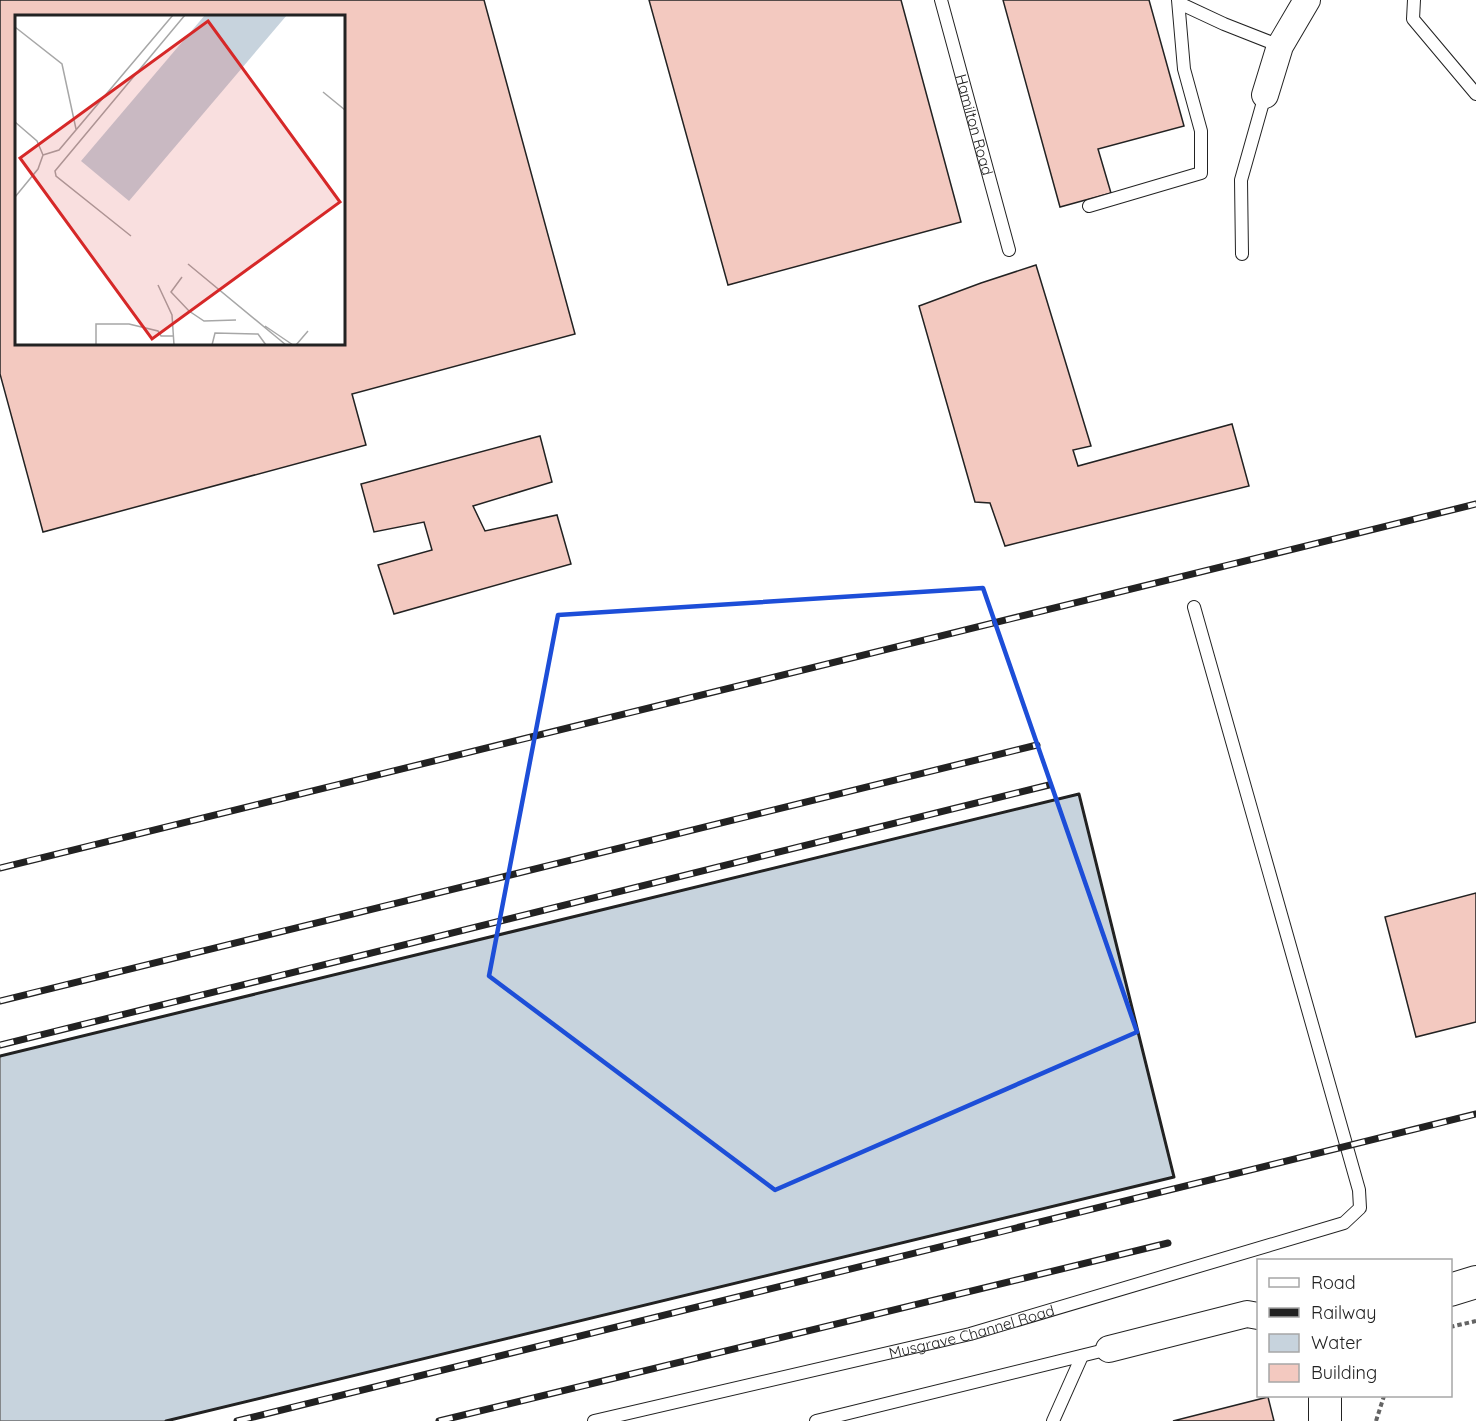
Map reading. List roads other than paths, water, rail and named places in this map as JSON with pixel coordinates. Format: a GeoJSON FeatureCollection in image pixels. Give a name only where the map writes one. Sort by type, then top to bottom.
{"type":"FeatureCollection","features":[{"type":"Feature","properties":{"kind":"street"},"geometry":{"type":"LineString","coordinates":[[1265,95],[1280,46],[1307,0]]}},
{"type":"Feature","properties":{"kind":"street"},"geometry":{"type":"LineString","coordinates":[[1452,1289],[1476,1282]]}},
{"type":"Feature","properties":{"kind":"street"},"geometry":{"type":"LineString","coordinates":[[1109,1349],[1247,1314],[1257,1316]]}},
{"type":"Feature","properties":{"kind":"street"},"geometry":{"type":"LineString","coordinates":[[1325,1397],[1325,1421]]}},
{"type":"Feature","properties":{"kind":"lane","name":"Hamilton Road"},"geometry":{"type":"LineString","coordinates":[[941,0],[1009,250]]}},
{"type":"Feature","properties":{"kind":"lane"},"geometry":{"type":"LineString","coordinates":[[1414,0],[1413,19],[1476,94]]}},
{"type":"Feature","properties":{"kind":"lane"},"geometry":{"type":"LineString","coordinates":[[1178,2],[1224,24],[1280,46]]}},
{"type":"Feature","properties":{"kind":"lane"},"geometry":{"type":"LineString","coordinates":[[1089,206],[1201,173],[1201,131],[1184,69],[1178,2]]}},
{"type":"Feature","properties":{"kind":"lane"},"geometry":{"type":"LineString","coordinates":[[1242,254],[1240,180],[1265,95]]}},
{"type":"Feature","properties":{"kind":"lane","name":"Musgrave Channel Road"},"geometry":{"type":"LineString","coordinates":[[594,1421],[970,1334],[1344,1223],[1360,1208],[1359,1190],[1194,607]]}},
{"type":"Feature","properties":{"kind":"lane"},"geometry":{"type":"LineString","coordinates":[[816,1421],[1109,1349]]}},
{"type":"Feature","properties":{"kind":"lane"},"geometry":{"type":"LineString","coordinates":[[1053,1421],[1082,1356]]}},
{"type":"Feature","properties":{"kind":"water"},"geometry":{"type":"Polygon","coordinates":[[[1079,794],[1174,1177],[166,1421],[0,1421],[0,1056],[1079,794]]]}},
{"type":"Feature","properties":{"kind":"railway"},"geometry":{"type":"LineString","coordinates":[[0,868],[1476,504]]}},
{"type":"Feature","properties":{"kind":"railway"},"geometry":{"type":"LineString","coordinates":[[0,1001],[1037,745]]}},
{"type":"Feature","properties":{"kind":"railway"},"geometry":{"type":"LineString","coordinates":[[0,1045],[1049,785]]}},
{"type":"Feature","properties":{"kind":"railway"},"geometry":{"type":"LineString","coordinates":[[237,1421],[1476,1114]]}},
{"type":"Feature","properties":{"kind":"railway"},"geometry":{"type":"LineString","coordinates":[[439,1421],[1168,1243]]}}]}
